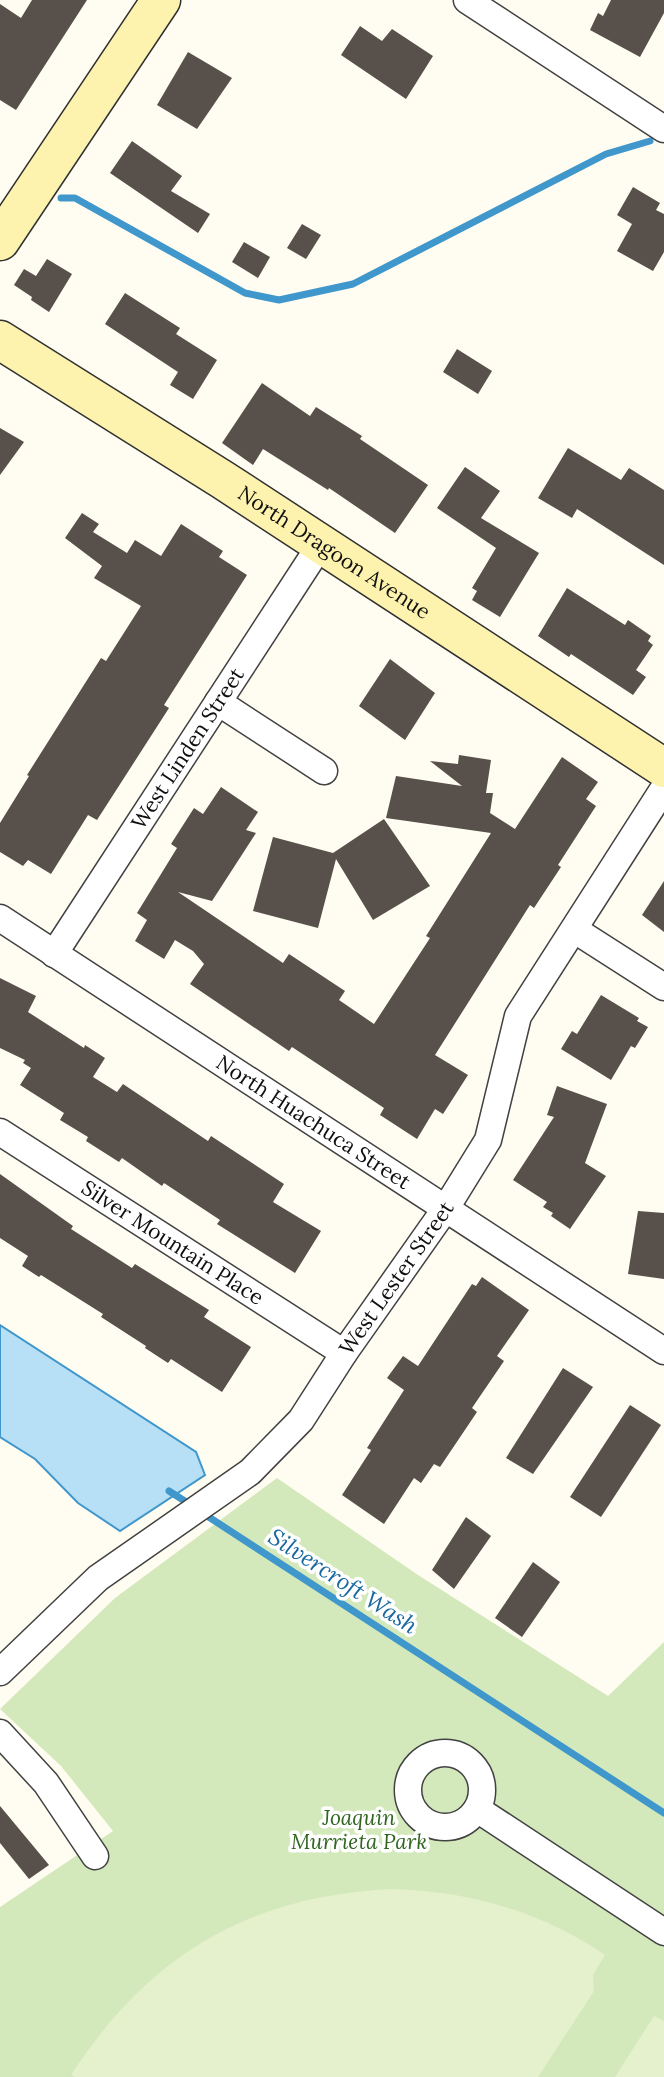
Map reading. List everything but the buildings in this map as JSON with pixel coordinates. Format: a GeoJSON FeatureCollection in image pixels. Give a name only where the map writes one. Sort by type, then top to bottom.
{"type":"FeatureCollection","features":[{"type":"Feature","properties":{"kind":"street"},"geometry":{"type":"LineString","coordinates":[[0,241],[161,0]]}},
{"type":"Feature","properties":{"kind":"street"},"geometry":{"type":"LineString","coordinates":[[467,0],[664,129]]}},
{"type":"Feature","properties":{"kind":"street","name":"North Dragoon Avenue"},"geometry":{"type":"LineString","coordinates":[[0,340],[321,544],[664,768]]}},
{"type":"Feature","properties":{"kind":"street","name":"West Linden Street"},"geometry":{"type":"LineString","coordinates":[[54,954],[321,544]]}},
{"type":"Feature","properties":{"kind":"street"},"geometry":{"type":"LineString","coordinates":[[218,702],[324,771]]}},
{"type":"Feature","properties":{"kind":"street","name":"West Lester Street"},"geometry":{"type":"LineString","coordinates":[[0,1672],[98,1577],[250,1472],[301,1420],[344,1353],[446,1208],[488,1140],[518,1016],[664,788]]}},
{"type":"Feature","properties":{"kind":"street","name":"North Huachuca Street"},"geometry":{"type":"LineString","coordinates":[[0,918],[664,1351]]}},
{"type":"Feature","properties":{"kind":"street"},"geometry":{"type":"LineString","coordinates":[[575,930],[664,987]]}},
{"type":"Feature","properties":{"kind":"street","name":"Silver Mountain Place"},"geometry":{"type":"LineString","coordinates":[[0,1132],[344,1353]]}},
{"type":"Feature","properties":{"kind":"street"},"geometry":{"type":"LineString","coordinates":[[0,1732],[46,1783],[95,1856]]}},
{"type":"Feature","properties":{"kind":"street"},"geometry":{"type":"LineString","coordinates":[[477,1808],[664,1933]]}},
{"type":"Feature","properties":{"kind":"green space","name":"Joaquin Murrieta Park"},"geometry":{"type":"Polygon","coordinates":[[[277,1478],[418,1575],[608,1696],[664,1642],[664,2077],[0,2077],[0,1907],[113,1831],[61,1766],[0,1709],[115,1598],[277,1478]]]}},
{"type":"Feature","properties":{"kind":"green space"},"geometry":{"type":"Polygon","coordinates":[[[391,1889],[448,1894],[503,1906],[555,1926],[605,1955],[593,1975],[594,1991],[538,2077],[71,2075],[101,2033],[134,1996],[169,1965],[207,1940],[248,1919],[292,1904],[340,1894],[391,1889]]]}},
{"type":"Feature","properties":{"kind":"green space"},"geometry":{"type":"Polygon","coordinates":[[[654,2016],[664,2021],[664,2077],[615,2077],[654,2016]]]}},
{"type":"Feature","properties":{"kind":"water"},"geometry":{"type":"Polygon","coordinates":[[[0,1325],[196,1452],[205,1475],[120,1531],[78,1503],[35,1459],[0,1437],[0,1325]]]}},
{"type":"Feature","properties":{"kind":"waterway"},"geometry":{"type":"LineString","coordinates":[[61,198],[75,198],[245,293],[279,300],[353,284],[606,154],[650,141]]}},
{"type":"Feature","properties":{"kind":"waterway","name":"Silvercroft Wash"},"geometry":{"type":"LineString","coordinates":[[169,1491],[191,1505]]}},
{"type":"Feature","properties":{"kind":"waterway","name":"Silvercroft Wash"},"geometry":{"type":"LineString","coordinates":[[201,1512],[664,1813]]}}]}
